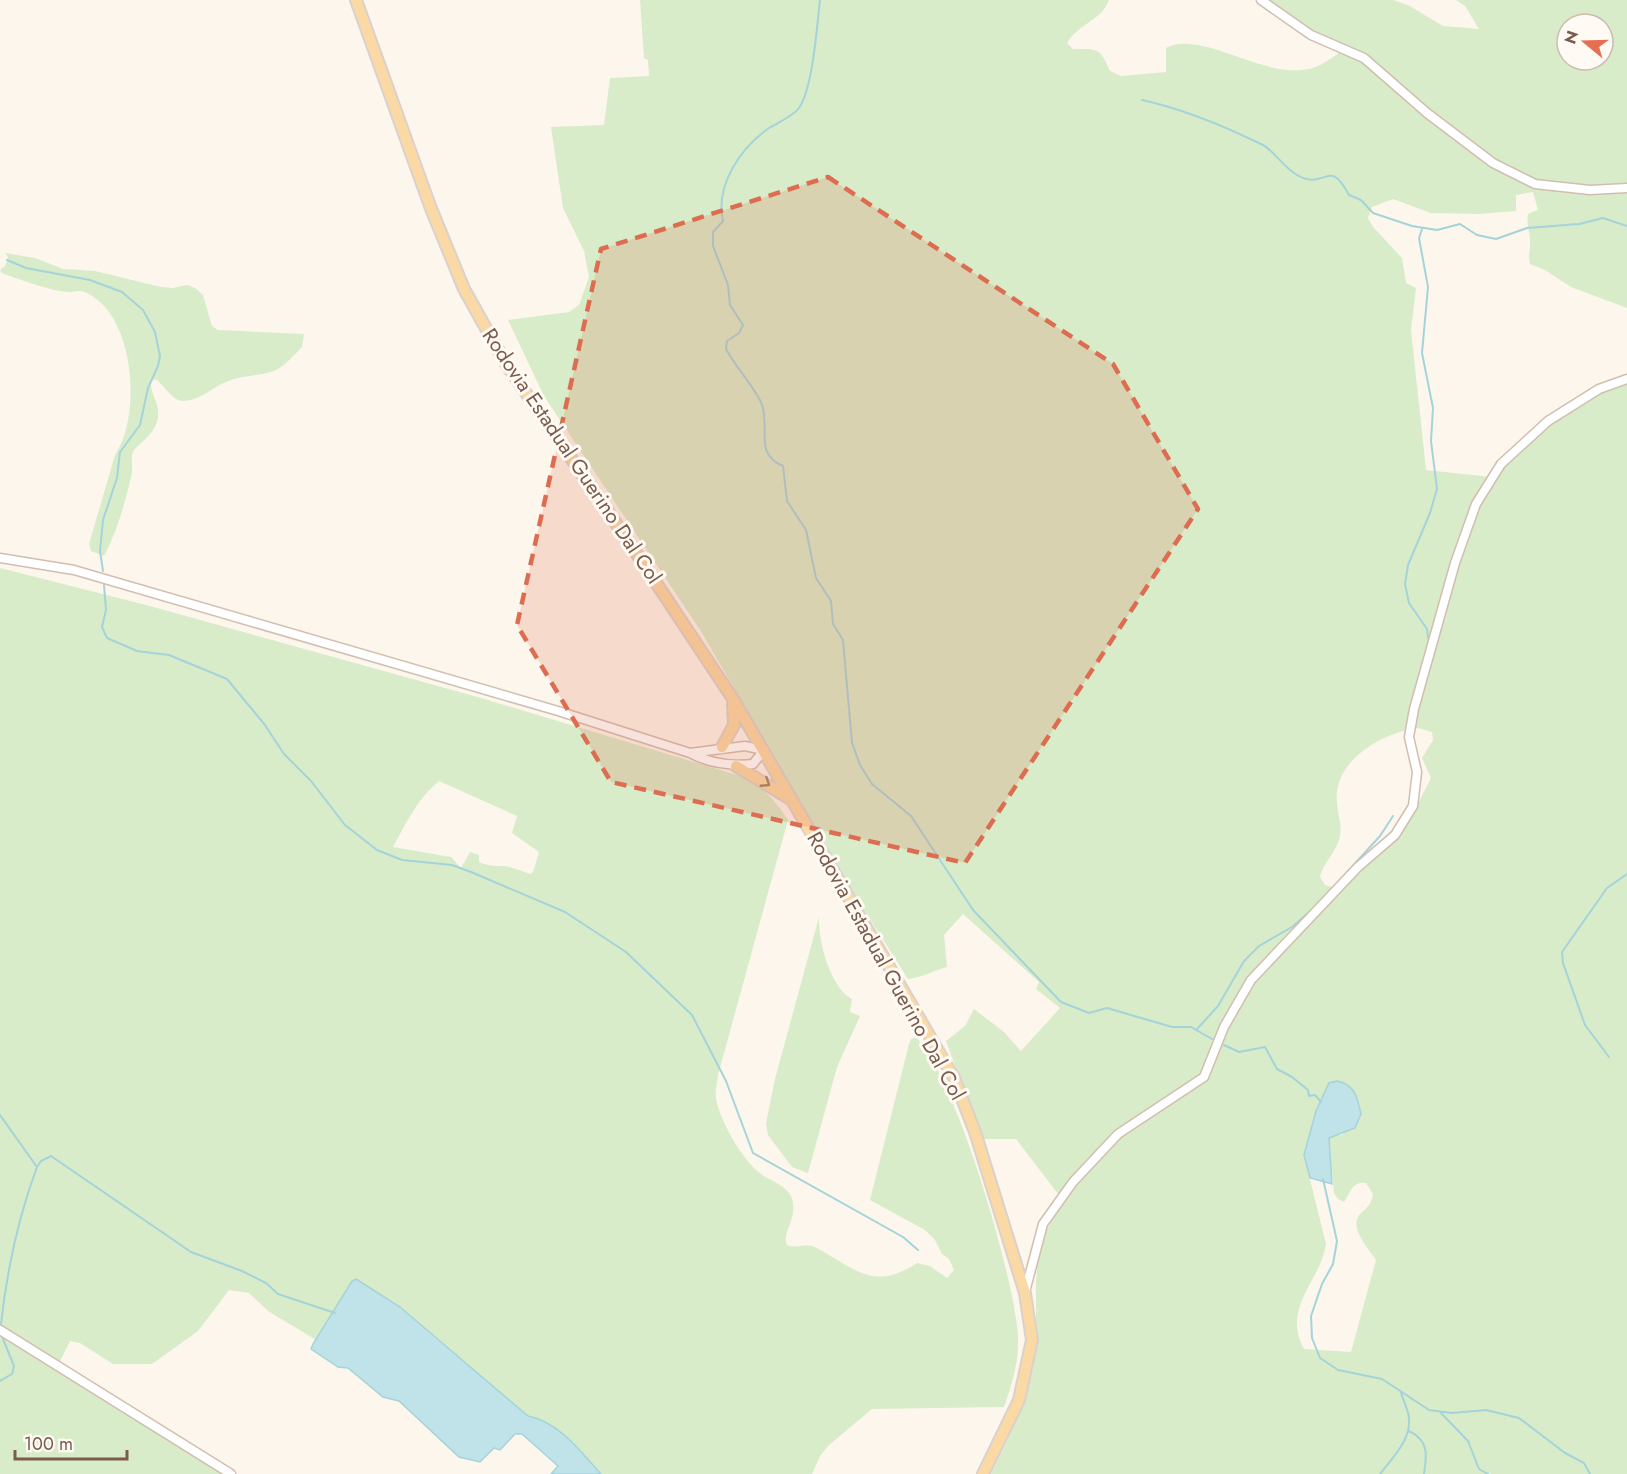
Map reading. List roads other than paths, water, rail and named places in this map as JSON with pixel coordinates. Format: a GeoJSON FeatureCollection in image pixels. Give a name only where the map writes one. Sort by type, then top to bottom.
{"type":"FeatureCollection","features":[{"type":"Feature","properties":{"kind":"main road","name":"Rodovia Estadual Guerino Dal Col"},"geometry":{"type":"LineString","coordinates":[[356,0],[430,206],[464,289],[506,364],[633,548],[733,699],[954,1078],[975,1132],[1025,1293],[1032,1340],[1019,1400],[983,1474]]}},
{"type":"Feature","properties":{"kind":"main road"},"geometry":{"type":"LineString","coordinates":[[722,747],[734,725],[733,699]]}},
{"type":"Feature","properties":{"kind":"main road"},"geometry":{"type":"LineString","coordinates":[[736,766],[794,802]]}},
{"type":"Feature","properties":{"kind":"street"},"geometry":{"type":"LineString","coordinates":[[1261,0],[1311,35],[1364,58],[1428,113],[1493,163],[1535,184],[1590,190],[1627,188]]}},
{"type":"Feature","properties":{"kind":"street"},"geometry":{"type":"LineString","coordinates":[[1025,1293],[1043,1224],[1073,1182],[1118,1134],[1204,1077],[1224,1027],[1251,980],[1358,867],[1395,835],[1413,806],[1417,772],[1409,737],[1414,709],[1458,554],[1476,504],[1501,464],[1548,421],[1599,388],[1627,379]]}},
{"type":"Feature","properties":{"kind":"street"},"geometry":{"type":"LineString","coordinates":[[0,558],[75,570],[558,711],[690,753],[703,760],[736,766],[753,764],[764,750],[745,746],[722,747],[690,753]]}},
{"type":"Feature","properties":{"kind":"street"},"geometry":{"type":"LineString","coordinates":[[0,1330],[231,1474]]}},
{"type":"Feature","properties":{"kind":"water"},"geometry":{"type":"Polygon","coordinates":[[[1337,1081],[1352,1089],[1361,1114],[1355,1128],[1329,1138],[1332,1184],[1310,1178],[1304,1155],[1316,1111],[1329,1083],[1337,1081]]]}},
{"type":"Feature","properties":{"kind":"water"},"geometry":{"type":"Polygon","coordinates":[[[356,1279],[400,1307],[528,1416],[550,1424],[559,1431],[601,1474],[551,1474],[558,1466],[522,1434],[515,1434],[500,1450],[494,1448],[480,1462],[459,1457],[399,1401],[383,1397],[348,1368],[338,1367],[311,1349],[352,1281],[356,1279]]]}},
{"type":"Feature","properties":{"kind":"waterway"},"geometry":{"type":"LineString","coordinates":[[820,0],[814,56],[804,99],[793,114],[758,136],[732,169],[723,195],[721,208],[723,221],[713,232],[713,246],[728,285],[730,305],[743,325],[739,333],[727,341],[726,349],[762,405],[766,448],[774,461],[783,466],[787,501],[806,530],[816,578],[831,601],[833,624],[843,640],[852,743],[860,765],[872,784],[911,816],[973,910],[1061,1002],[1089,1013],[1107,1008],[1172,1027],[1191,1027],[1212,1039]]}},
{"type":"Feature","properties":{"kind":"waterway"},"geometry":{"type":"LineString","coordinates":[[1142,100],[1173,108],[1234,131],[1263,145],[1292,172],[1307,179],[1336,177],[1349,195],[1361,200],[1373,213],[1412,226],[1437,230],[1460,224],[1477,235],[1496,239],[1527,228],[1579,224],[1603,218],[1627,226]]}},
{"type":"Feature","properties":{"kind":"waterway"},"geometry":{"type":"LineString","coordinates":[[1422,229],[1419,238],[1428,287],[1422,353],[1433,408],[1431,441],[1437,489],[1430,513],[1408,565],[1405,584],[1409,603],[1427,629],[1428,638]]}},
{"type":"Feature","properties":{"kind":"waterway"},"geometry":{"type":"LineString","coordinates":[[7,260],[26,268],[90,280],[122,292],[143,310],[155,332],[160,356],[158,366],[148,388],[140,425],[120,452],[117,478],[103,520],[100,551],[103,571]]}},
{"type":"Feature","properties":{"kind":"waterway"},"geometry":{"type":"LineString","coordinates":[[104,585],[106,610],[102,627],[107,638],[137,651],[169,655],[227,679],[265,725],[284,754],[311,781],[345,825],[377,850],[402,860],[452,865],[471,872],[565,912],[626,952],[692,1015],[726,1081],[753,1153],[903,1237],[918,1250]]}},
{"type":"Feature","properties":{"kind":"waterway"},"geometry":{"type":"LineString","coordinates":[[1330,891],[1380,836],[1393,816]]}},
{"type":"Feature","properties":{"kind":"waterway"},"geometry":{"type":"LineString","coordinates":[[1609,1057],[1585,1025],[1563,963],[1562,952],[1607,888],[1627,874]]}},
{"type":"Feature","properties":{"kind":"waterway"},"geometry":{"type":"LineString","coordinates":[[1197,1029],[1218,1006],[1244,961],[1259,946],[1292,927],[1314,908]]}},
{"type":"Feature","properties":{"kind":"waterway"},"geometry":{"type":"LineString","coordinates":[[1224,1045],[1239,1052],[1265,1047],[1277,1069],[1292,1077],[1308,1090],[1309,1096],[1315,1095],[1321,1102]]}},
{"type":"Feature","properties":{"kind":"waterway"},"geometry":{"type":"LineString","coordinates":[[0,1115],[37,1167]]}},
{"type":"Feature","properties":{"kind":"waterway"},"geometry":{"type":"LineString","coordinates":[[1,1324],[6,1284],[24,1205],[37,1167],[41,1161],[51,1156],[191,1252],[242,1271],[266,1283],[278,1294],[335,1313]]}},
{"type":"Feature","properties":{"kind":"waterway"},"geometry":{"type":"LineString","coordinates":[[1323,1179],[1337,1241],[1333,1264],[1322,1284],[1311,1316],[1312,1338],[1320,1358],[1338,1370],[1382,1379],[1429,1410],[1452,1413],[1486,1410],[1519,1418],[1565,1453],[1584,1463],[1590,1474]]}},
{"type":"Feature","properties":{"kind":"waterway"},"geometry":{"type":"LineString","coordinates":[[0,1381],[12,1374],[14,1366],[3,1339]]}},
{"type":"Feature","properties":{"kind":"waterway"},"geometry":{"type":"LineString","coordinates":[[1380,1474],[1400,1448],[1409,1427],[1409,1416],[1401,1392]]}},
{"type":"Feature","properties":{"kind":"waterway"},"geometry":{"type":"LineString","coordinates":[[1441,1413],[1468,1441],[1479,1469],[1488,1474]]}},
{"type":"Feature","properties":{"kind":"waterway"},"geometry":{"type":"LineString","coordinates":[[1409,1431],[1420,1439],[1425,1449],[1424,1474]]}}]}
